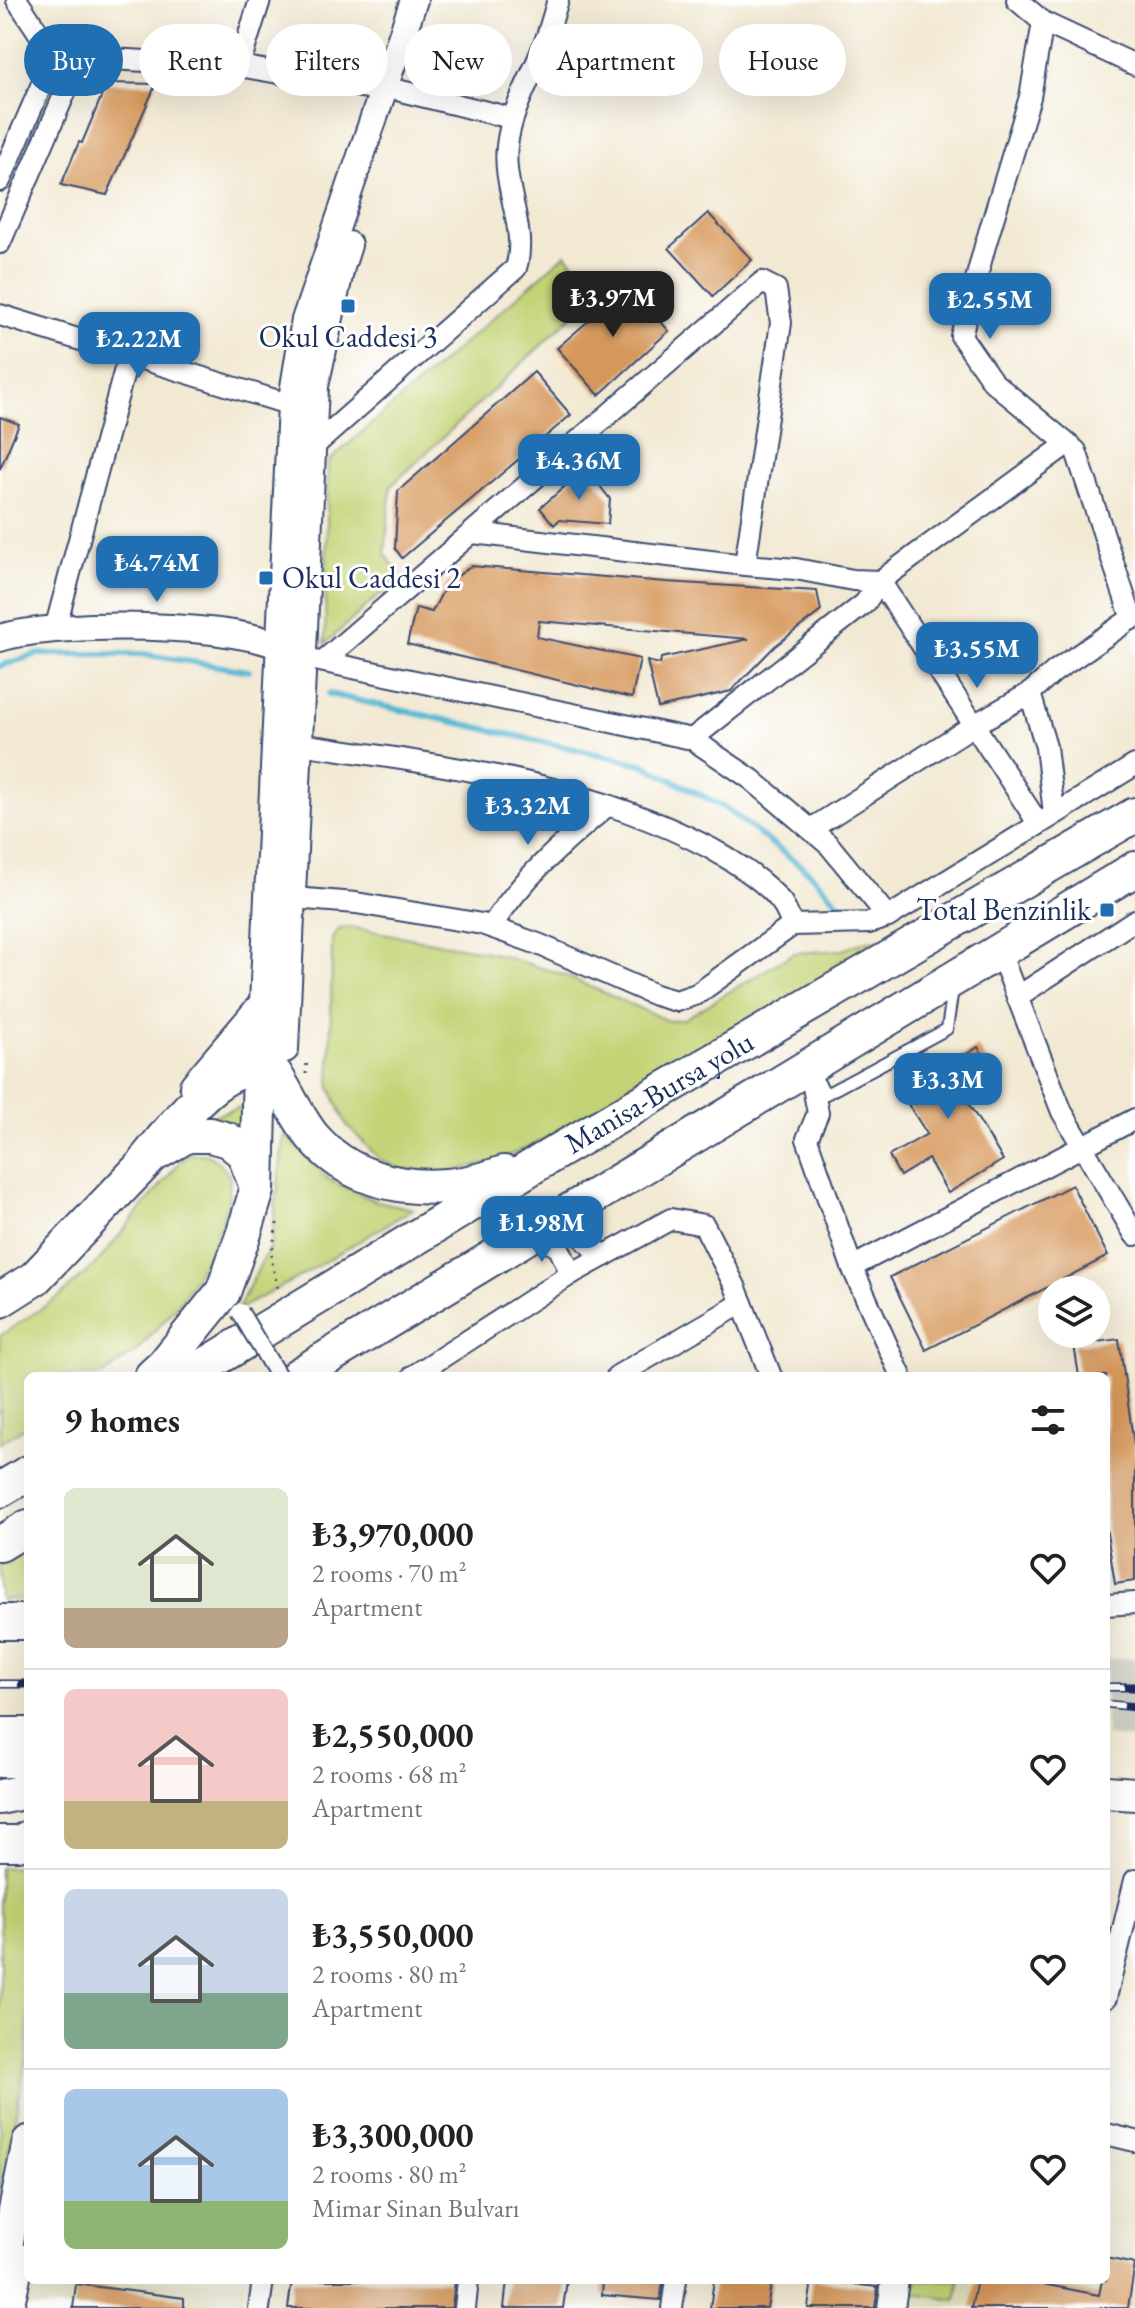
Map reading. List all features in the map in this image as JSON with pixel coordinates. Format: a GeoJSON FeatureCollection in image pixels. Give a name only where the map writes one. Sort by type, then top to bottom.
{"type":"FeatureCollection","features":[{"type":"Feature","properties":{"kind":"highway","name":"Manisa-Bursa yolu"},"geometry":{"type":"LineString","coordinates":[[195,1372],[550,1156],[1135,815]]}},
{"type":"Feature","properties":{"kind":"highway"},"geometry":{"type":"LineString","coordinates":[[304,1372],[1135,869]]}},
{"type":"Feature","properties":{"kind":"highway"},"geometry":{"type":"LineString","coordinates":[[149,1156],[178,1109],[263,1009]]}},
{"type":"Feature","properties":{"kind":"highway"},"geometry":{"type":"LineString","coordinates":[[274,1077],[310,1133],[343,1164],[366,1177],[390,1183],[446,1186],[491,1178],[550,1156]]}},
{"type":"Feature","properties":{"kind":"highway"},"geometry":{"type":"LineString","coordinates":[[0,1300],[35,1278],[149,1156],[188,1109],[223,1078],[274,1077]]}},
{"type":"Feature","properties":{"kind":"highway"},"geometry":{"type":"LineString","coordinates":[[156,1372],[223,1292],[257,1190],[274,1077]]}},
{"type":"Feature","properties":{"kind":"highway"},"geometry":{"type":"LineString","coordinates":[[149,1156],[187,1135],[210,1135],[228,1140],[244,1153],[257,1190]]}},
{"type":"Feature","properties":{"kind":"highway"},"geometry":{"type":"LineString","coordinates":[[335,1372],[368,1333]]}},
{"type":"Feature","properties":{"kind":"highway"},"geometry":{"type":"LineString","coordinates":[[0,1490],[24,1475]]}},
{"type":"Feature","properties":{"kind":"highway"},"geometry":{"type":"LineString","coordinates":[[0,1544],[24,1529]]}},
{"type":"Feature","properties":{"kind":"highway"},"geometry":{"type":"LineString","coordinates":[[0,1622],[24,1622]]}},
{"type":"Feature","properties":{"kind":"highway"},"geometry":{"type":"LineString","coordinates":[[0,1797],[24,1791]]}},
{"type":"Feature","properties":{"kind":"main road"},"geometry":{"type":"LineString","coordinates":[[24,1740],[10,1761],[24,1784]]}},
{"type":"Feature","properties":{"kind":"main road"},"geometry":{"type":"LineString","coordinates":[[1110,1772],[1135,1774]]}},
{"type":"Feature","properties":{"kind":"main road"},"geometry":{"type":"LineString","coordinates":[[1110,1792],[1135,1794]]}},
{"type":"Feature","properties":{"kind":"main road"},"geometry":{"type":"LineString","coordinates":[[1,2270],[24,2160]]}},
{"type":"Feature","properties":{"kind":"main road"},"geometry":{"type":"LineString","coordinates":[[8,2308],[24,2235]]}},
{"type":"Feature","properties":{"kind":"street"},"geometry":{"type":"LineString","coordinates":[[17,0],[33,24]]}},
{"type":"Feature","properties":{"kind":"street"},"geometry":{"type":"LineString","coordinates":[[250,31],[260,0]]}},
{"type":"Feature","properties":{"kind":"street"},"geometry":{"type":"LineString","coordinates":[[274,1077],[263,1009],[278,643],[302,408],[315,386],[341,267],[393,91],[414,0]]}},
{"type":"Feature","properties":{"kind":"street"},"geometry":{"type":"LineString","coordinates":[[393,91],[432,0]]}},
{"type":"Feature","properties":{"kind":"street"},"geometry":{"type":"LineString","coordinates":[[313,447],[516,268],[521,253],[506,150],[511,118],[543,47],[558,0]]}},
{"type":"Feature","properties":{"kind":"street"},"geometry":{"type":"LineString","coordinates":[[1017,0],[1043,22],[1135,65]]}},
{"type":"Feature","properties":{"kind":"street"},"geometry":{"type":"LineString","coordinates":[[811,829],[1030,693],[1055,671],[1133,618],[1076,451],[993,382],[961,336],[1030,97],[1043,22]]}},
{"type":"Feature","properties":{"kind":"street"},"geometry":{"type":"LineString","coordinates":[[250,68],[393,91],[511,118]]}},
{"type":"Feature","properties":{"kind":"street"},"geometry":{"type":"LineString","coordinates":[[0,181],[9,132],[30,96]]}},
{"type":"Feature","properties":{"kind":"street"},"geometry":{"type":"LineString","coordinates":[[0,243],[64,96]]}},
{"type":"Feature","properties":{"kind":"street"},"geometry":{"type":"LineString","coordinates":[[314,660],[473,533],[762,282],[776,289],[781,323],[745,565]]}},
{"type":"Feature","properties":{"kind":"street"},"geometry":{"type":"LineString","coordinates":[[0,315],[302,408]]}},
{"type":"Feature","properties":{"kind":"street"},"geometry":{"type":"LineString","coordinates":[[55,629],[129,354]]}},
{"type":"Feature","properties":{"kind":"street"},"geometry":{"type":"LineString","coordinates":[[274,1077],[293,898],[300,744],[314,660],[313,447],[302,408]]}},
{"type":"Feature","properties":{"kind":"street"},"geometry":{"type":"LineString","coordinates":[[692,739],[865,603],[880,581],[1067,444]]}},
{"type":"Feature","properties":{"kind":"street"},"geometry":{"type":"LineString","coordinates":[[473,533],[880,581]]}},
{"type":"Feature","properties":{"kind":"street"},"geometry":{"type":"LineString","coordinates":[[880,581],[974,725],[1046,818]]}},
{"type":"Feature","properties":{"kind":"street"},"geometry":{"type":"LineString","coordinates":[[0,638],[21,631],[55,629],[204,629],[278,643],[314,660],[692,739],[751,779],[829,845],[888,917]]}},
{"type":"Feature","properties":{"kind":"street"},"geometry":{"type":"LineString","coordinates":[[1030,693],[1046,747],[1046,818]]}},
{"type":"Feature","properties":{"kind":"street"},"geometry":{"type":"LineString","coordinates":[[300,744],[542,785],[667,826],[737,863],[781,902],[793,925]]}},
{"type":"Feature","properties":{"kind":"street"},"geometry":{"type":"LineString","coordinates":[[293,898],[356,903],[491,927],[676,1001],[697,994],[793,925],[869,923],[888,917],[1135,765]]}},
{"type":"Feature","properties":{"kind":"street"},"geometry":{"type":"LineString","coordinates":[[491,927],[512,894],[608,805]]}},
{"type":"Feature","properties":{"kind":"street"},"geometry":{"type":"LineString","coordinates":[[1017,997],[1135,920]]}},
{"type":"Feature","properties":{"kind":"street"},"geometry":{"type":"LineString","coordinates":[[999,950],[1062,1112],[1135,1235]]}},
{"type":"Feature","properties":{"kind":"street"},"geometry":{"type":"LineString","coordinates":[[809,1066],[818,1113],[807,1139],[852,1267],[899,1372]]}},
{"type":"Feature","properties":{"kind":"street"},"geometry":{"type":"LineString","coordinates":[[852,1267],[1135,1119]]}},
{"type":"Feature","properties":{"kind":"street"},"geometry":{"type":"LineString","coordinates":[[578,1207],[586,1241],[604,1256]]}},
{"type":"Feature","properties":{"kind":"street"},"geometry":{"type":"LineString","coordinates":[[419,1372],[571,1274],[671,1219],[704,1225],[742,1303],[769,1372]]}},
{"type":"Feature","properties":{"kind":"street"},"geometry":{"type":"LineString","coordinates":[[535,1234],[559,1248],[571,1274]]}},
{"type":"Feature","properties":{"kind":"street"},"geometry":{"type":"LineString","coordinates":[[624,1372],[742,1303]]}},
{"type":"Feature","properties":{"kind":"street"},"geometry":{"type":"LineString","coordinates":[[240,1312],[276,1372]]}},
{"type":"Feature","properties":{"kind":"street"},"geometry":{"type":"LineString","coordinates":[[1110,1605],[1135,1603]]}},
{"type":"Feature","properties":{"kind":"street"},"geometry":{"type":"LineString","coordinates":[[1110,1989],[1126,1952],[1135,1880]]}},
{"type":"Feature","properties":{"kind":"street"},"geometry":{"type":"LineString","coordinates":[[1110,2135],[1135,2141]]}},
{"type":"Feature","properties":{"kind":"street"},"geometry":{"type":"LineString","coordinates":[[259,2308],[262,2284]]}},
{"type":"Feature","properties":{"kind":"street"},"geometry":{"type":"LineString","coordinates":[[465,2308],[468,2284]]}},
{"type":"Feature","properties":{"kind":"street"},"geometry":{"type":"LineString","coordinates":[[672,2308],[675,2284]]}},
{"type":"Feature","properties":{"kind":"street"},"geometry":{"type":"LineString","coordinates":[[891,2308],[894,2284]]}},
{"type":"Feature","properties":{"kind":"shaded area"},"geometry":{"type":"Polygon","coordinates":[[[1135,1658],[1135,1739],[1110,1736],[1110,1659],[1135,1658]]]}},
{"type":"Feature","properties":{"kind":"shaded area"},"geometry":{"type":"Polygon","coordinates":[[[1110,2150],[1135,2155],[1135,2308],[902,2308],[906,2284],[1110,2284],[1110,2150]]]}},
{"type":"Feature","properties":{"kind":"shaded area"},"geometry":{"type":"Polygon","coordinates":[[[24,2254],[24,2284],[244,2284],[241,2308],[13,2308],[24,2254]]]}},
{"type":"Feature","properties":{"kind":"green space"},"geometry":{"type":"Polygon","coordinates":[[[566,254],[598,292],[391,486],[385,553],[400,576],[325,644],[328,462],[566,254]]]}},
{"type":"Feature","properties":{"kind":"green space"},"geometry":{"type":"Polygon","coordinates":[[[349,927],[493,953],[561,974],[668,1021],[684,1019],[794,953],[843,950],[866,941],[887,940],[664,1074],[542,1140],[495,1162],[444,1173],[400,1169],[380,1160],[346,1124],[330,1087],[332,940],[338,930],[349,927]]]}},
{"type":"Feature","properties":{"kind":"green space"},"geometry":{"type":"Polygon","coordinates":[[[248,1105],[246,1138],[198,1123],[206,1118],[248,1105]]]}},
{"type":"Feature","properties":{"kind":"green space"},"geometry":{"type":"Polygon","coordinates":[[[284,1134],[329,1180],[373,1200],[413,1209],[237,1310],[271,1244],[284,1134]]]}},
{"type":"Feature","properties":{"kind":"green space"},"geometry":{"type":"Polygon","coordinates":[[[190,1154],[206,1154],[221,1164],[230,1177],[228,1203],[212,1247],[181,1301],[139,1349],[107,1372],[24,1372],[24,1428],[0,1443],[0,1336],[60,1296],[96,1264],[180,1162],[190,1154]]]}},
{"type":"Feature","properties":{"kind":"green space"},"geometry":{"type":"Polygon","coordinates":[[[24,1552],[24,1599],[0,1600],[0,1566],[24,1552]]]}},
{"type":"Feature","properties":{"kind":"green space"},"geometry":{"type":"Polygon","coordinates":[[[24,1867],[24,2072],[0,2195],[0,1868],[24,1867]]]}},
{"type":"Feature","properties":{"kind":"green space"},"geometry":{"type":"Polygon","coordinates":[[[917,2284],[959,2284],[956,2300],[915,2294],[917,2284]]]}},
{"type":"Feature","properties":{"kind":"building"},"geometry":{"type":"Polygon","coordinates":[[[123,83],[139,84],[139,96],[151,96],[107,195],[61,185],[79,142],[82,143],[102,96],[123,96],[123,83]]]}},
{"type":"Feature","properties":{"kind":"building"},"geometry":{"type":"Polygon","coordinates":[[[708,213],[752,260],[713,296],[669,248],[708,213]]]}},
{"type":"Feature","properties":{"kind":"building"},"geometry":{"type":"Polygon","coordinates":[[[627,283],[669,331],[599,395],[557,348],[608,304],[606,302],[627,283]]]}},
{"type":"Feature","properties":{"kind":"building"},"geometry":{"type":"Polygon","coordinates":[[[534,372],[571,415],[402,558],[395,548],[398,491],[534,372]]]}},
{"type":"Feature","properties":{"kind":"building"},"geometry":{"type":"Polygon","coordinates":[[[0,417],[19,424],[0,469],[0,417]]]}},
{"type":"Feature","properties":{"kind":"building"},"geometry":{"type":"Polygon","coordinates":[[[586,468],[610,499],[608,524],[559,520],[554,525],[540,508],[586,468]]]}},
{"type":"Feature","properties":{"kind":"building"},"geometry":{"type":"Polygon","coordinates":[[[471,566],[817,591],[821,611],[775,646],[731,691],[658,708],[647,661],[660,664],[661,658],[749,639],[539,621],[537,637],[640,659],[632,698],[407,644],[416,608],[432,612],[446,585],[471,566]]]}},
{"type":"Feature","properties":{"kind":"building"},"geometry":{"type":"Polygon","coordinates":[[[978,1047],[997,1077],[965,1098],[1003,1160],[948,1193],[928,1159],[900,1176],[889,1156],[927,1134],[894,1082],[931,1059],[939,1072],[978,1047]]]}},
{"type":"Feature","properties":{"kind":"building"},"geometry":{"type":"Polygon","coordinates":[[[1072,1185],[1108,1256],[1069,1276],[1038,1276],[1038,1292],[926,1350],[890,1277],[1072,1185]]]}},
{"type":"Feature","properties":{"kind":"building"},"geometry":{"type":"Polygon","coordinates":[[[1119,1339],[1135,1453],[1135,1581],[1115,1584],[1110,1552],[1110,1372],[1078,1372],[1074,1348],[1110,1348],[1110,1340],[1119,1339]]]}},
{"type":"Feature","properties":{"kind":"building"},"geometry":{"type":"Polygon","coordinates":[[[1110,2259],[1135,2264],[1128,2308],[971,2308],[976,2284],[1043,2284],[1099,2295],[1101,2284],[1110,2284],[1110,2259]]]}},
{"type":"Feature","properties":{"kind":"building"},"geometry":{"type":"Polygon","coordinates":[[[76,2284],[184,2298],[184,2308],[73,2308],[76,2284]]]}},
{"type":"Feature","properties":{"kind":"building"},"geometry":{"type":"Polygon","coordinates":[[[291,2284],[455,2284],[452,2308],[288,2308],[291,2284]]]}},
{"type":"Feature","properties":{"kind":"building"},"geometry":{"type":"Polygon","coordinates":[[[507,2284],[566,2284],[563,2308],[504,2308],[507,2284]]]}},
{"type":"Feature","properties":{"kind":"building"},"geometry":{"type":"Polygon","coordinates":[[[603,2284],[662,2284],[660,2300],[602,2295],[603,2284]]]}},
{"type":"Feature","properties":{"kind":"building"},"geometry":{"type":"Polygon","coordinates":[[[713,2284],[771,2284],[767,2308],[710,2308],[713,2284]]]}},
{"type":"Feature","properties":{"kind":"building"},"geometry":{"type":"Polygon","coordinates":[[[811,2284],[878,2287],[875,2308],[808,2308],[811,2284]]]}},
{"type":"Feature","properties":{"kind":"waterway"},"geometry":{"type":"LineString","coordinates":[[0,666],[38,654],[142,654],[249,671]]}},
{"type":"Feature","properties":{"kind":"waterway"},"geometry":{"type":"LineString","coordinates":[[329,694],[642,764],[725,808],[809,872],[851,916]]}},
{"type":"Feature","properties":{"kind":"railway"},"geometry":{"type":"LineString","coordinates":[[0,1684],[24,1684]]}},
{"type":"Feature","properties":{"kind":"railway"},"geometry":{"type":"LineString","coordinates":[[1110,1687],[1135,1687]]}},
{"type":"Feature","properties":{"kind":"railway"},"geometry":{"type":"LineString","coordinates":[[1110,1704],[1135,1707]]}},
{"type":"Feature","properties":{"kind":"place","name":"Okul Caddesi 3"},"geometry":{"type":"Point","coordinates":[348,306]}},
{"type":"Feature","properties":{"kind":"place","name":"Okul Caddesi 2"},"geometry":{"type":"Point","coordinates":[266,578]}},
{"type":"Feature","properties":{"kind":"place","name":"Total Benzinlik"},"geometry":{"type":"Point","coordinates":[1107,910]}}]}
